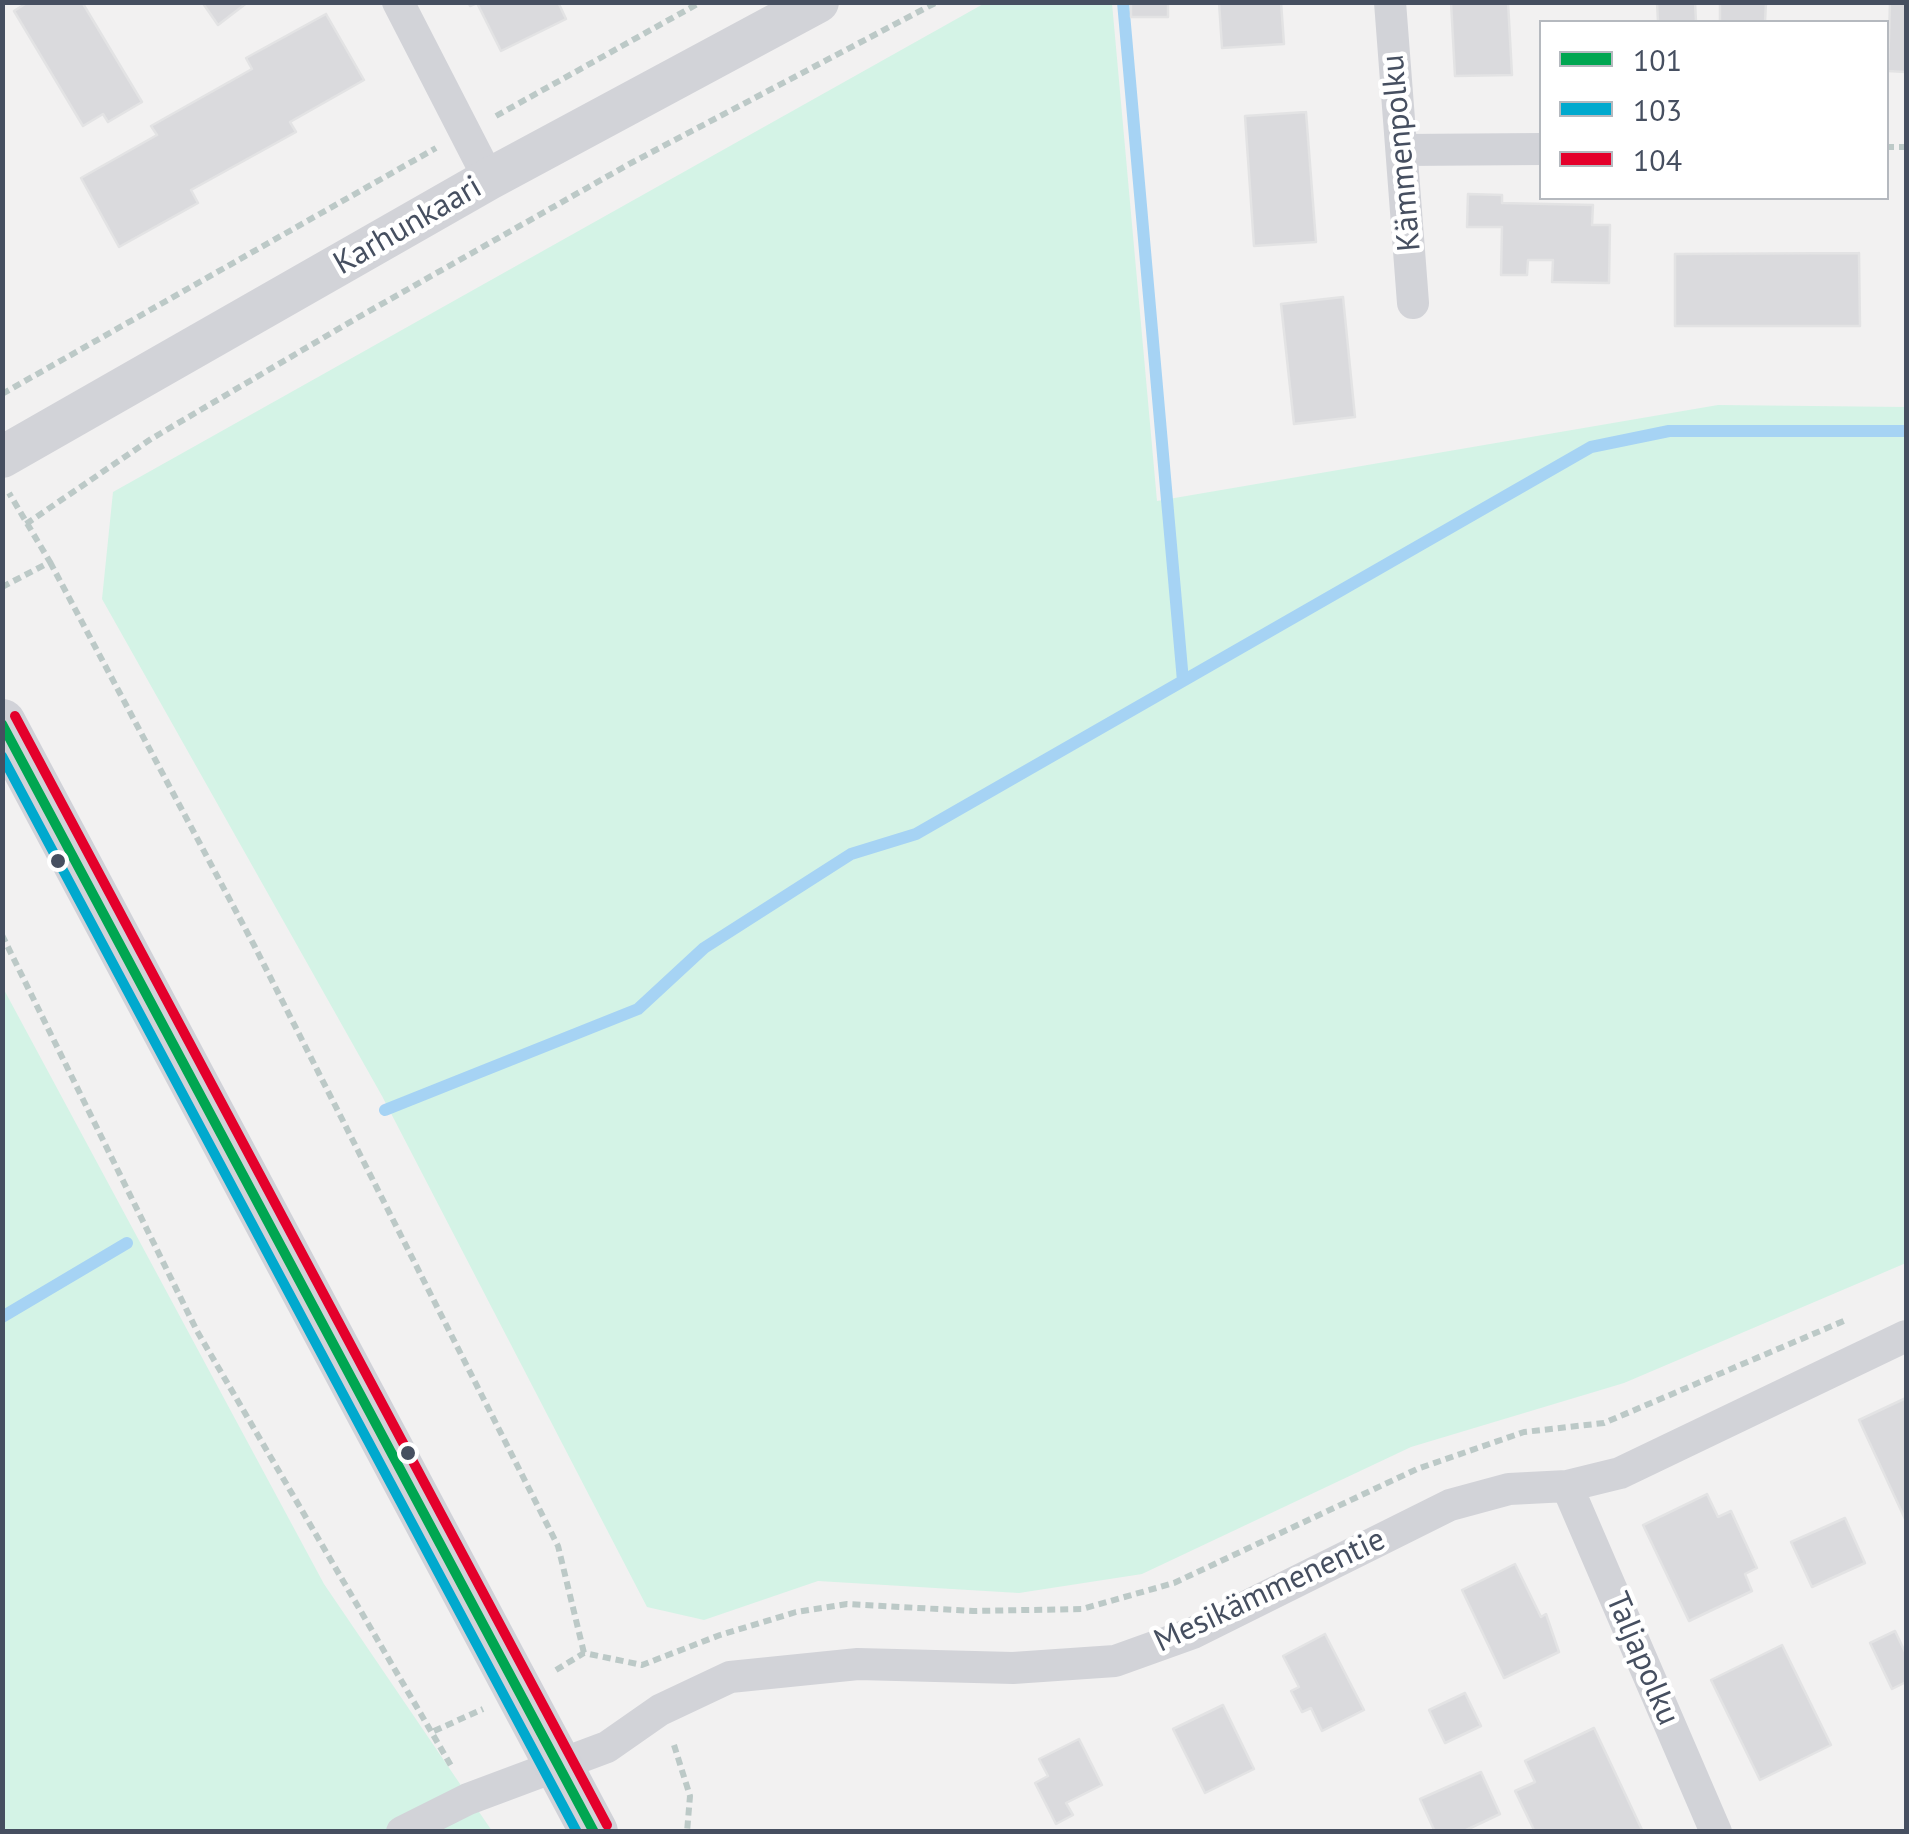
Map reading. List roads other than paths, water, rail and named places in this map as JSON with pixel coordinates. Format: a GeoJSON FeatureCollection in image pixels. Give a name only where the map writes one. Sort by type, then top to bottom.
{"type":"FeatureCollection","features":[{"type":"Feature","properties":{"kind":"main road"},"geometry":{"type":"LineString","coordinates":[[2,722],[594,1832]]}},
{"type":"Feature","properties":{"kind":"street"},"geometry":{"type":"LineString","coordinates":[[398,2],[489,178]]}},
{"type":"Feature","properties":{"kind":"street","name":"Karhunkaari"},"geometry":{"type":"LineString","coordinates":[[2,457],[489,178],[818,2]]}},
{"type":"Feature","properties":{"kind":"street","name":"Kämmenpolku"},"geometry":{"type":"LineString","coordinates":[[1390,2],[1414,303]]}},
{"type":"Feature","properties":{"kind":"street"},"geometry":{"type":"LineString","coordinates":[[1403,150],[1539,149]]}},
{"type":"Feature","properties":{"kind":"street","name":"Mesikämmenentie"},"geometry":{"type":"LineString","coordinates":[[402,1832],[557,1762],[607,1747],[660,1710],[730,1677],[858,1664],[1014,1668],[1115,1661],[1193,1634],[1450,1505],[1508,1488],[1567,1486],[1620,1473],[1906,1336]]}},
{"type":"Feature","properties":{"kind":"street","name":"Taljapolku"},"geometry":{"type":"LineString","coordinates":[[1567,1486],[1716,1832]]}},
{"type":"Feature","properties":{"kind":"waterway"},"geometry":{"type":"LineString","coordinates":[[1123,2],[1183,681]]}},
{"type":"Feature","properties":{"kind":"waterway"},"geometry":{"type":"LineString","coordinates":[[385,1110],[638,1009],[704,948],[851,854],[916,834],[1591,447],[1669,431],[1906,431]]}},
{"type":"Feature","properties":{"kind":"waterway"},"geometry":{"type":"LineString","coordinates":[[2,1317],[127,1243]]}}]}
